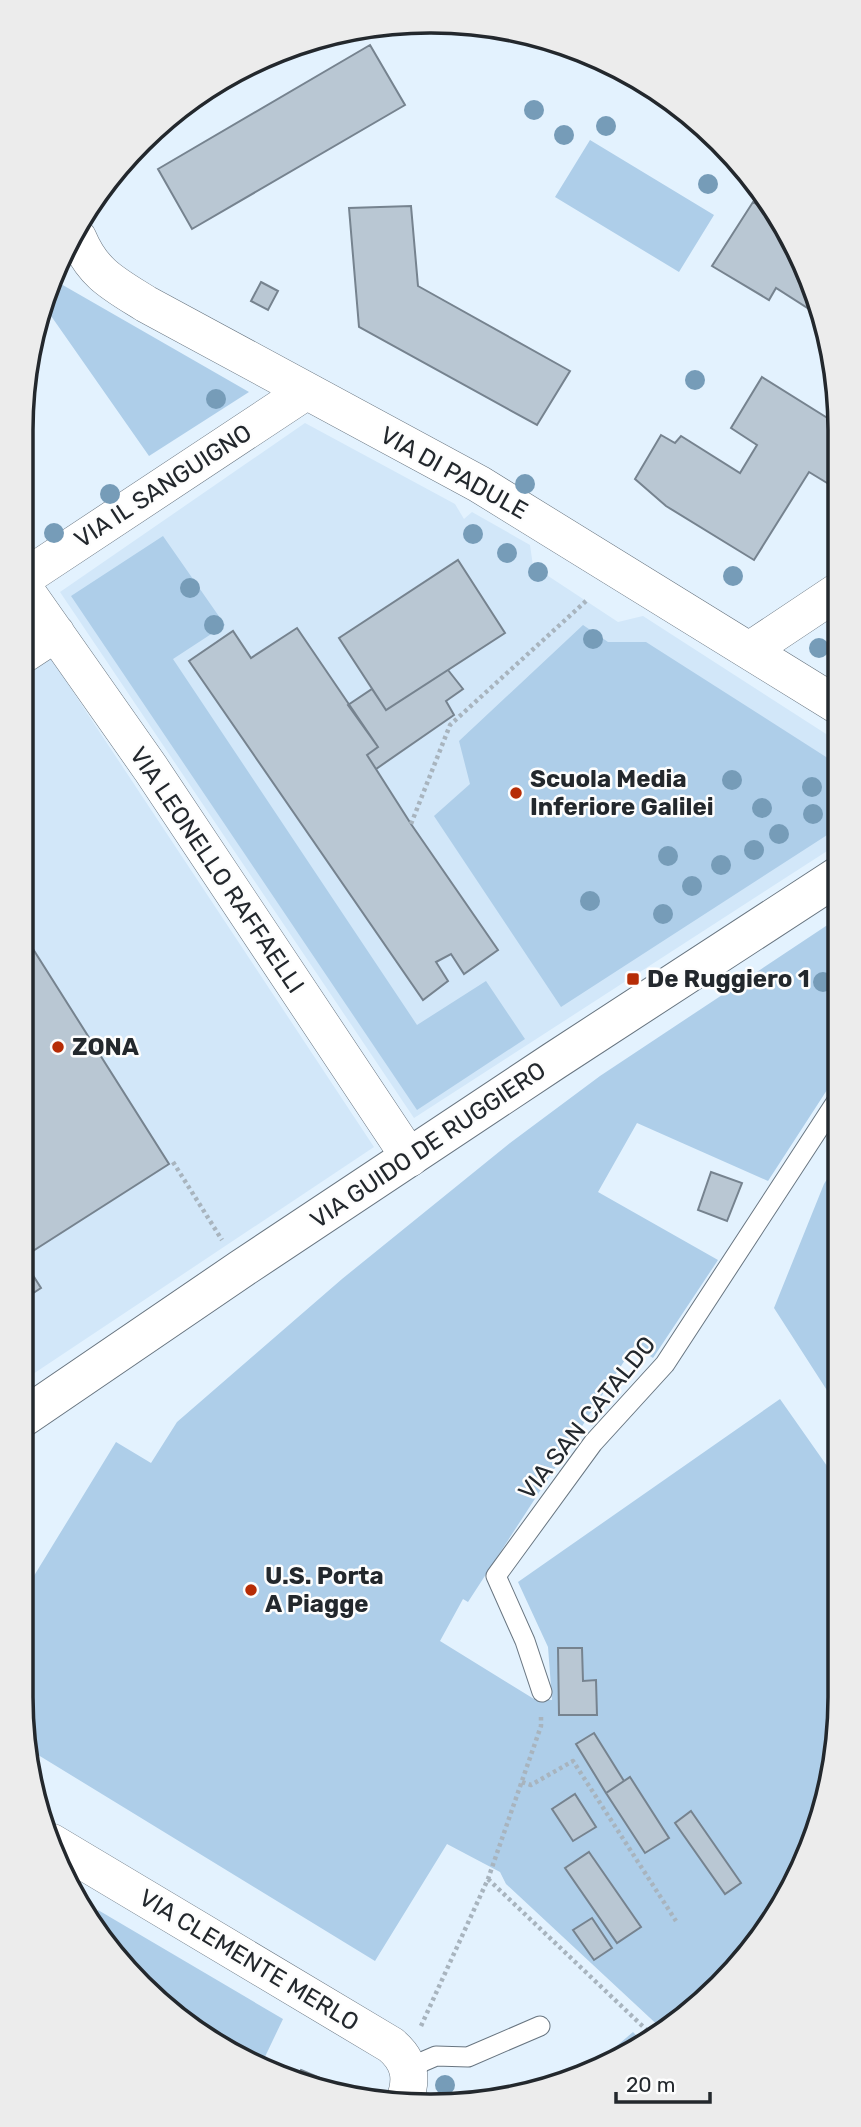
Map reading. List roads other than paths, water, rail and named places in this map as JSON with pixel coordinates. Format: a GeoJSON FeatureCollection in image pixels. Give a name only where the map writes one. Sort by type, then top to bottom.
{"type":"FeatureCollection","features":[{"type":"Feature","properties":{"kind":"street","name":"VIA DI PADULE"},"geometry":{"type":"LineString","coordinates":[[80,243],[91,262],[107,280],[146,304],[479,484],[828,699]]}},
{"type":"Feature","properties":{"kind":"street","name":"VIA IL SANGUIGNO"},"geometry":{"type":"LineString","coordinates":[[33,574],[305,391]]}},
{"type":"Feature","properties":{"kind":"street","name":"VIA LEONELLO RAFFAELLI"},"geometry":{"type":"LineString","coordinates":[[33,599],[158,780],[410,1158]]}},
{"type":"Feature","properties":{"kind":"street"},"geometry":{"type":"LineString","coordinates":[[750,650],[828,606]]}},
{"type":"Feature","properties":{"kind":"street"},"geometry":{"type":"LineString","coordinates":[[33,648],[56,633]]}},
{"type":"Feature","properties":{"kind":"street","name":"VIA GUIDO DE RUGGIERO"},"geometry":{"type":"LineString","coordinates":[[33,1411],[554,1061],[828,883]]}},
{"type":"Feature","properties":{"kind":"street","name":"VIA CLEMENTE MERLO"},"geometry":{"type":"LineString","coordinates":[[63,1849],[391,2045],[407,2079]]}},
{"type":"Feature","properties":{"kind":"lane","name":"VIA SAN CATALDO"},"geometry":{"type":"LineString","coordinates":[[542,1692],[525,1641],[496,1576],[593,1444],[665,1364],[828,1114]]}},
{"type":"Feature","properties":{"kind":"lane"},"geometry":{"type":"LineString","coordinates":[[407,2079],[422,2063],[436,2056],[468,2057],[540,2026]]}},
{"type":"Feature","properties":{"kind":"place","name":"Scuola Media Inferiore Galilei"},"geometry":{"type":"Point","coordinates":[516,793]}},
{"type":"Feature","properties":{"kind":"place","name":"De Ruggiero 1"},"geometry":{"type":"Point","coordinates":[633,979]}},
{"type":"Feature","properties":{"kind":"place","name":"ZONA"},"geometry":{"type":"Point","coordinates":[58,1047]}},
{"type":"Feature","properties":{"kind":"place","name":"U.S. Porta A Piagge"},"geometry":{"type":"Point","coordinates":[251,1590]}}]}
